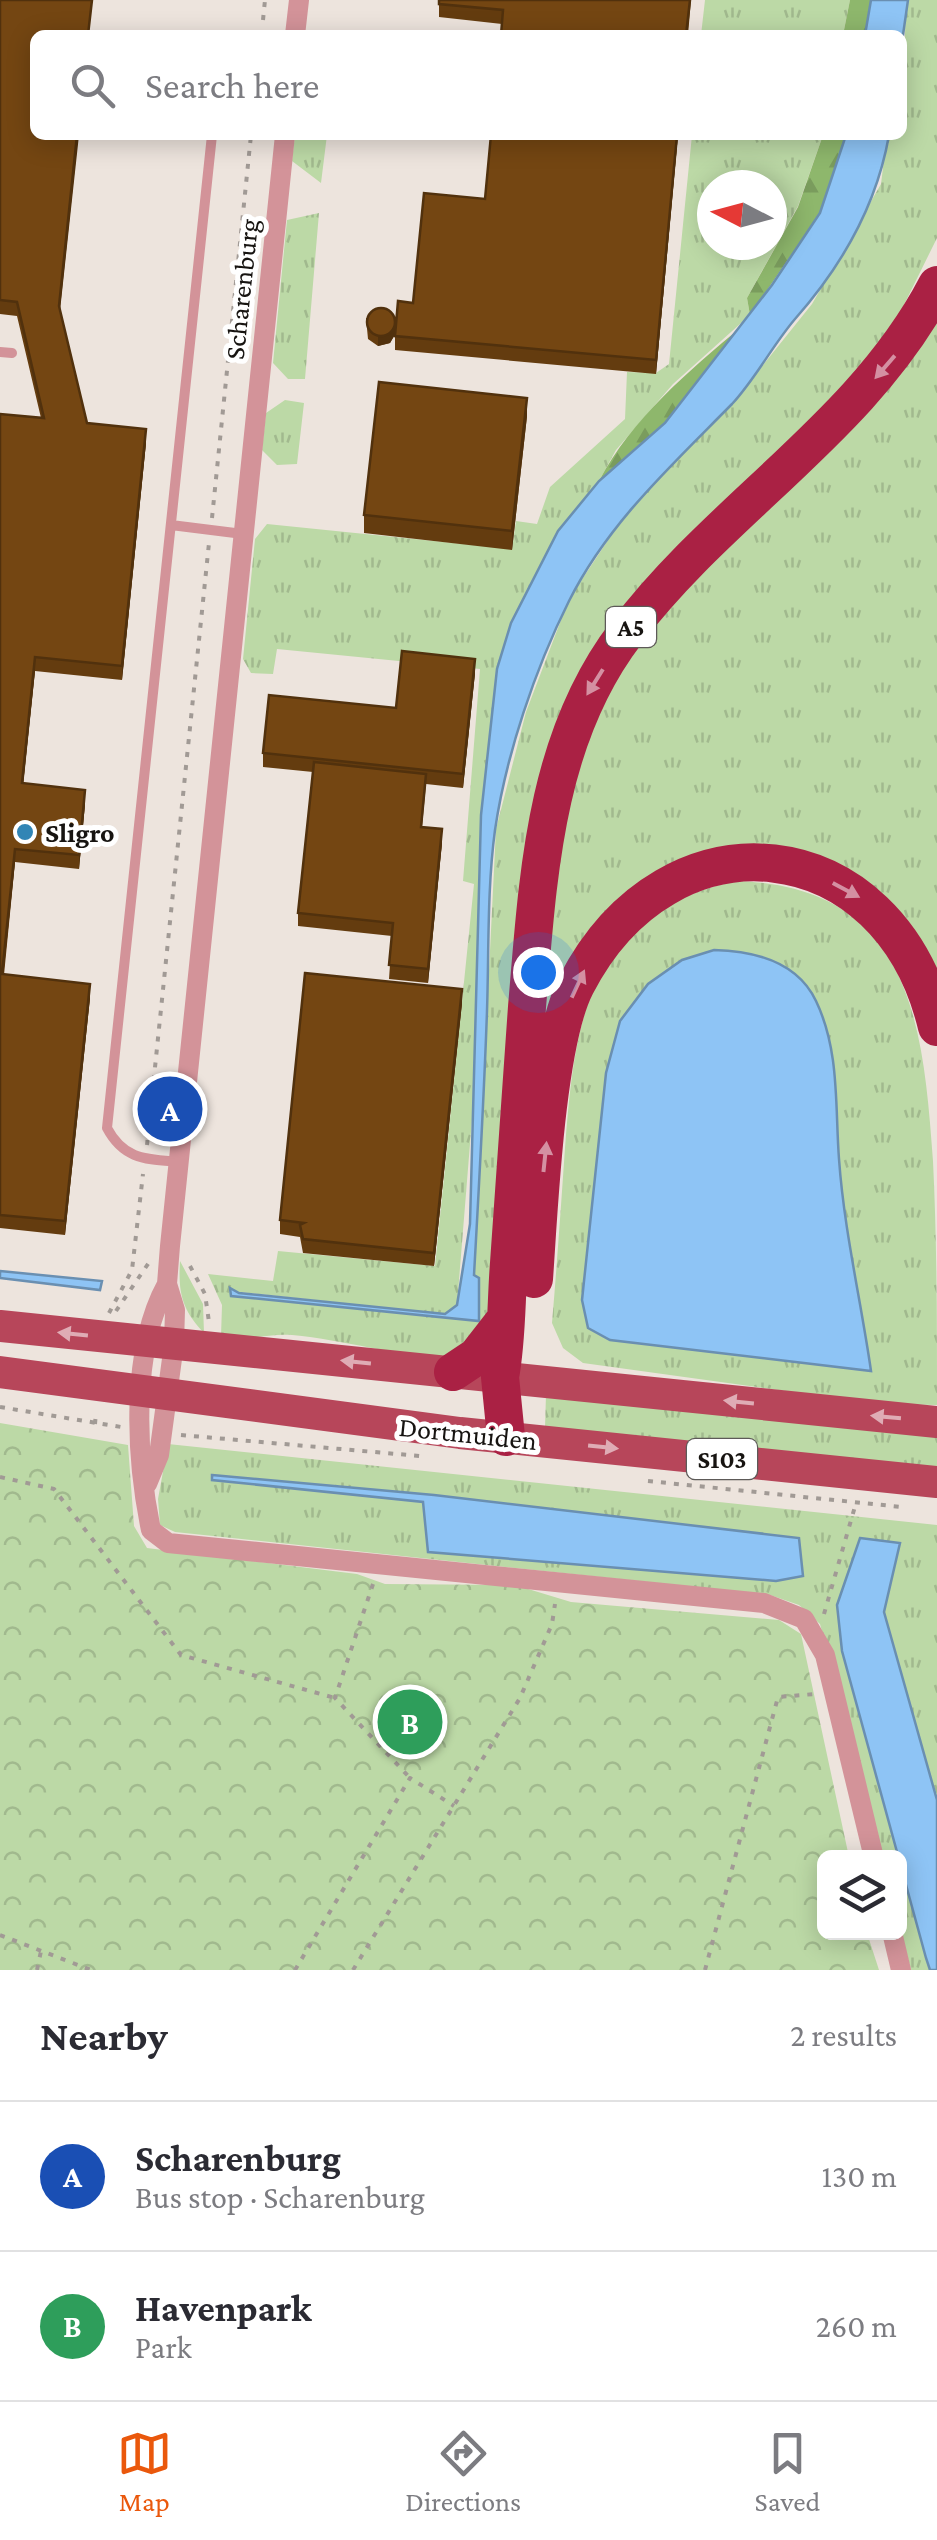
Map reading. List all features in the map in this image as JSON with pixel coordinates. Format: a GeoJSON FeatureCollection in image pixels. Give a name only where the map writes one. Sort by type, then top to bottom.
{"type":"FeatureCollection","features":[{"type":"Feature","properties":{"kind":"highway","name":"A5"},"geometry":{"type":"LineString","coordinates":[[513,1378],[505,1320],[537,894],[550,804],[578,709],[626,633],[702,548],[834,423],[902,348],[937,285]]}},
{"type":"Feature","properties":{"kind":"highway"},"geometry":{"type":"LineString","coordinates":[[506,1438],[564,1026],[574,988],[599,946],[638,902],[681,876],[743,862],[795,870],[844,886],[892,925],[912,954],[937,1027]]}},
{"type":"Feature","properties":{"kind":"highway"},"geometry":{"type":"LineString","coordinates":[[454,1372],[477,1356],[505,1320]]}},
{"type":"Feature","properties":{"kind":"main road","name":"S103"},"geometry":{"type":"LineString","coordinates":[[0,1326],[937,1422]]}},
{"type":"Feature","properties":{"kind":"main road","name":"Dortmuiden"},"geometry":{"type":"LineString","coordinates":[[0,1372],[506,1438],[937,1482]]}},
{"type":"Feature","properties":{"kind":"street"},"geometry":{"type":"LineString","coordinates":[[296,30],[299,0]]}},
{"type":"Feature","properties":{"kind":"street","name":"Scharenburg"},"geometry":{"type":"LineString","coordinates":[[156,1390],[160,1343],[175,1310],[167,1284],[284,140]]}},
{"type":"Feature","properties":{"kind":"street"},"geometry":{"type":"LineString","coordinates":[[156,1390],[140,1430],[140,1464],[151,1530],[168,1544],[764,1603],[804,1619],[825,1656],[872,1850]]}},
{"type":"Feature","properties":{"kind":"street"},"geometry":{"type":"LineString","coordinates":[[146,1484],[159,1455],[156,1390]]}},
{"type":"Feature","properties":{"kind":"street"},"geometry":{"type":"LineString","coordinates":[[894,1940],[902,1970]]}},
{"type":"Feature","properties":{"kind":"lane"},"geometry":{"type":"LineString","coordinates":[[181,1162],[134,1158],[116,1146],[107,1128],[211,140]]}},
{"type":"Feature","properties":{"kind":"lane"},"geometry":{"type":"LineString","coordinates":[[171,525],[244,534]]}},
{"type":"Feature","properties":{"kind":"path"},"geometry":{"type":"LineString","coordinates":[[262,30],[265,0]]}},
{"type":"Feature","properties":{"kind":"path"},"geometry":{"type":"LineString","coordinates":[[105,1337],[109,1310],[132,1270],[250,140]]}},
{"type":"Feature","properties":{"kind":"path"},"geometry":{"type":"LineString","coordinates":[[95,1424],[99,1382]]}},
{"type":"Feature","properties":{"kind":"path"},"geometry":{"type":"LineString","coordinates":[[0,1406],[140,1430]]}},
{"type":"Feature","properties":{"kind":"path"},"geometry":{"type":"LineString","coordinates":[[0,1477],[54,1489],[181,1656],[336,1698],[410,1778],[454,1806]]}},
{"type":"Feature","properties":{"kind":"path"},"geometry":{"type":"LineString","coordinates":[[825,1656],[824,1608],[856,1503],[905,1507]]}},
{"type":"Feature","properties":{"kind":"path"},"geometry":{"type":"LineString","coordinates":[[336,1698],[380,1562]]}},
{"type":"Feature","properties":{"kind":"path"},"geometry":{"type":"LineString","coordinates":[[353,1970],[520,1698],[552,1624],[558,1582]]}},
{"type":"Feature","properties":{"kind":"path"},"geometry":{"type":"LineString","coordinates":[[705,1970],[778,1696],[834,1693]]}},
{"type":"Feature","properties":{"kind":"path"},"geometry":{"type":"LineString","coordinates":[[295,1970],[410,1778]]}},
{"type":"Feature","properties":{"kind":"path"},"geometry":{"type":"LineString","coordinates":[[0,1935],[91,1970]]}},
{"type":"Feature","properties":{"kind":"path"},"geometry":{"type":"LineString","coordinates":[[38,1970],[42,1951]]}},
{"type":"Feature","properties":{"kind":"green space"},"geometry":{"type":"Polygon","coordinates":[[[705,0],[850,0],[844,30],[702,30],[705,0]]]}},
{"type":"Feature","properties":{"kind":"green space"},"geometry":{"type":"Polygon","coordinates":[[[850,0],[872,0],[867,30],[844,30],[850,0]]]}},
{"type":"Feature","properties":{"kind":"green space"},"geometry":{"type":"Polygon","coordinates":[[[906,0],[937,0],[937,238],[894,325],[852,390],[565,709],[487,1327],[449,1358],[292,1335],[221,1336],[222,1305],[208,1274],[273,1281],[278,1251],[435,1266],[474,884],[463,881],[480,669],[277,649],[273,674],[251,673],[243,659],[255,539],[267,524],[512,549],[516,521],[537,524],[550,487],[625,419],[627,372],[656,373],[669,364],[691,140],[821,140],[787,226],[787,170],[697,170],[697,260],[768,260],[747,298],[750,315],[673,384],[616,450],[599,481],[558,531],[511,623],[497,669],[481,815],[475,1082],[457,1305],[445,1314],[230,1291],[231,1296],[478,1321],[479,1278],[474,1275],[496,829],[526,712],[569,599],[612,534],[645,492],[735,400],[812,304],[881,184],[886,140],[907,140],[906,0]]]}},
{"type":"Feature","properties":{"kind":"green space"},"geometry":{"type":"Polygon","coordinates":[[[294,140],[326,140],[321,183],[292,161],[294,140]]]}},
{"type":"Feature","properties":{"kind":"green space"},"geometry":{"type":"Polygon","coordinates":[[[821,140],[844,140],[820,213],[750,315],[747,298],[768,260],[787,260],[787,227],[798,207],[821,140]]]}},
{"type":"Feature","properties":{"kind":"green space"},"geometry":{"type":"Polygon","coordinates":[[[319,213],[305,379],[288,379],[273,363],[287,220],[319,213]]]}},
{"type":"Feature","properties":{"kind":"green space"},"geometry":{"type":"Polygon","coordinates":[[[937,303],[937,992],[846,878],[652,876],[619,898],[587,932],[557,981],[542,1034],[562,785],[615,664],[937,303]]]}},
{"type":"Feature","properties":{"kind":"green space"},"geometry":{"type":"Polygon","coordinates":[[[742,326],[665,424],[599,481],[645,416],[742,326]]]}},
{"type":"Feature","properties":{"kind":"green space"},"geometry":{"type":"Polygon","coordinates":[[[285,400],[304,403],[297,464],[277,465],[262,450],[266,413],[285,400]]]}},
{"type":"Feature","properties":{"kind":"green space"},"geometry":{"type":"Polygon","coordinates":[[[737,881],[795,889],[839,908],[872,935],[896,971],[912,1012],[922,1059],[933,1161],[937,1405],[880,1404],[583,1363],[563,1348],[552,1323],[575,1055],[599,977],[620,945],[649,917],[687,896],[737,881]]]}},
{"type":"Feature","properties":{"kind":"green space"},"geometry":{"type":"Polygon","coordinates":[[[180,1261],[203,1304],[204,1333],[183,1300],[180,1261]]]}},
{"type":"Feature","properties":{"kind":"green space"},"geometry":{"type":"Polygon","coordinates":[[[546,1394],[937,1431],[937,1475],[545,1428],[546,1394]]]}},
{"type":"Feature","properties":{"kind":"green space"},"geometry":{"type":"Polygon","coordinates":[[[0,1423],[128,1445],[134,1526],[147,1548],[357,1574],[385,1584],[515,1585],[571,1602],[779,1620],[801,1634],[847,1850],[817,1850],[817,1940],[869,1940],[879,1970],[0,1970],[0,1423]]]}},
{"type":"Feature","properties":{"kind":"green space"},"geometry":{"type":"Polygon","coordinates":[[[168,1444],[937,1525],[937,1970],[911,1970],[903,1940],[907,1940],[907,1850],[880,1850],[820,1624],[799,1605],[770,1595],[175,1532],[160,1525],[158,1499],[168,1444]],[[212,1476],[212,1480],[423,1502],[429,1552],[776,1581],[803,1576],[799,1538],[434,1495],[212,1476]]]}},
{"type":"Feature","properties":{"kind":"water"},"geometry":{"type":"Polygon","coordinates":[[[871,0],[908,0],[904,30],[866,30],[871,0]]]}},
{"type":"Feature","properties":{"kind":"water"},"geometry":{"type":"Polygon","coordinates":[[[844,140],[888,140],[876,186],[842,256],[741,394],[643,496],[602,546],[569,601],[523,713],[500,801],[491,875],[474,1275],[479,1278],[479,1321],[231,1296],[230,1288],[239,1293],[445,1314],[457,1305],[470,1224],[481,815],[497,669],[511,623],[558,531],[599,481],[665,423],[772,285],[820,213],[844,140]]]}},
{"type":"Feature","properties":{"kind":"water"},"geometry":{"type":"Polygon","coordinates":[[[714,950],[759,956],[786,968],[808,987],[824,1020],[835,1079],[845,1212],[871,1371],[610,1340],[588,1328],[582,1300],[606,1073],[620,1021],[648,984],[682,960],[714,950]]]}},
{"type":"Feature","properties":{"kind":"water"},"geometry":{"type":"Polygon","coordinates":[[[0,1271],[102,1281],[100,1290],[0,1278],[0,1271]]]}},
{"type":"Feature","properties":{"kind":"water"},"geometry":{"type":"Polygon","coordinates":[[[212,1475],[434,1495],[799,1538],[803,1576],[776,1581],[428,1552],[423,1502],[212,1480],[212,1475]]]}},
{"type":"Feature","properties":{"kind":"water"},"geometry":{"type":"Polygon","coordinates":[[[860,1538],[900,1543],[884,1612],[937,1800],[937,1970],[930,1970],[926,1958],[907,1889],[907,1850],[896,1850],[842,1651],[837,1605],[860,1538]]]}},
{"type":"Feature","properties":{"kind":"building"},"geometry":{"type":"Polygon","coordinates":[[[0,0],[92,0],[89,30],[30,30],[30,140],[76,140],[59,306],[87,423],[146,429],[122,666],[35,657],[22,783],[85,790],[79,855],[15,849],[2,974],[90,984],[65,1221],[0,1215],[0,414],[44,418],[17,302],[0,300],[0,0]]]}},
{"type":"Feature","properties":{"kind":"building"},"geometry":{"type":"Polygon","coordinates":[[[439,0],[690,0],[687,30],[501,30],[503,10],[439,4],[439,0]]]}},
{"type":"Feature","properties":{"kind":"building"},"geometry":{"type":"Polygon","coordinates":[[[491,140],[677,140],[656,360],[395,336],[398,301],[413,303],[424,193],[485,199],[491,140]]]}},
{"type":"Feature","properties":{"kind":"building"},"geometry":{"type":"Polygon","coordinates":[[[381,308],[391,312],[395,322],[391,332],[381,336],[371,332],[367,322],[371,312],[381,308]]]}},
{"type":"Feature","properties":{"kind":"building"},"geometry":{"type":"Polygon","coordinates":[[[379,382],[527,398],[512,531],[364,515],[379,382]]]}},
{"type":"Feature","properties":{"kind":"building"},"geometry":{"type":"Polygon","coordinates":[[[402,651],[475,659],[463,774],[263,753],[269,695],[396,708],[402,651]]]}},
{"type":"Feature","properties":{"kind":"building"},"geometry":{"type":"Polygon","coordinates":[[[314,762],[426,774],[421,827],[442,829],[428,969],[389,965],[393,923],[298,913],[314,762]]]}},
{"type":"Feature","properties":{"kind":"building"},"geometry":{"type":"Polygon","coordinates":[[[305,973],[462,989],[434,1253],[303,1239],[300,1225],[304,1223],[280,1220],[305,973]]]}},
{"type":"Feature","properties":{"kind":"place","name":"Sligro"},"geometry":{"type":"Point","coordinates":[25,832]}},
{"type":"Feature","properties":{"kind":"place","name":"Scharenburg"},"geometry":{"type":"Point","coordinates":[170,1109]}},
{"type":"Feature","properties":{"kind":"place","name":"Havenpark"},"geometry":{"type":"Point","coordinates":[410,1722]}}]}
